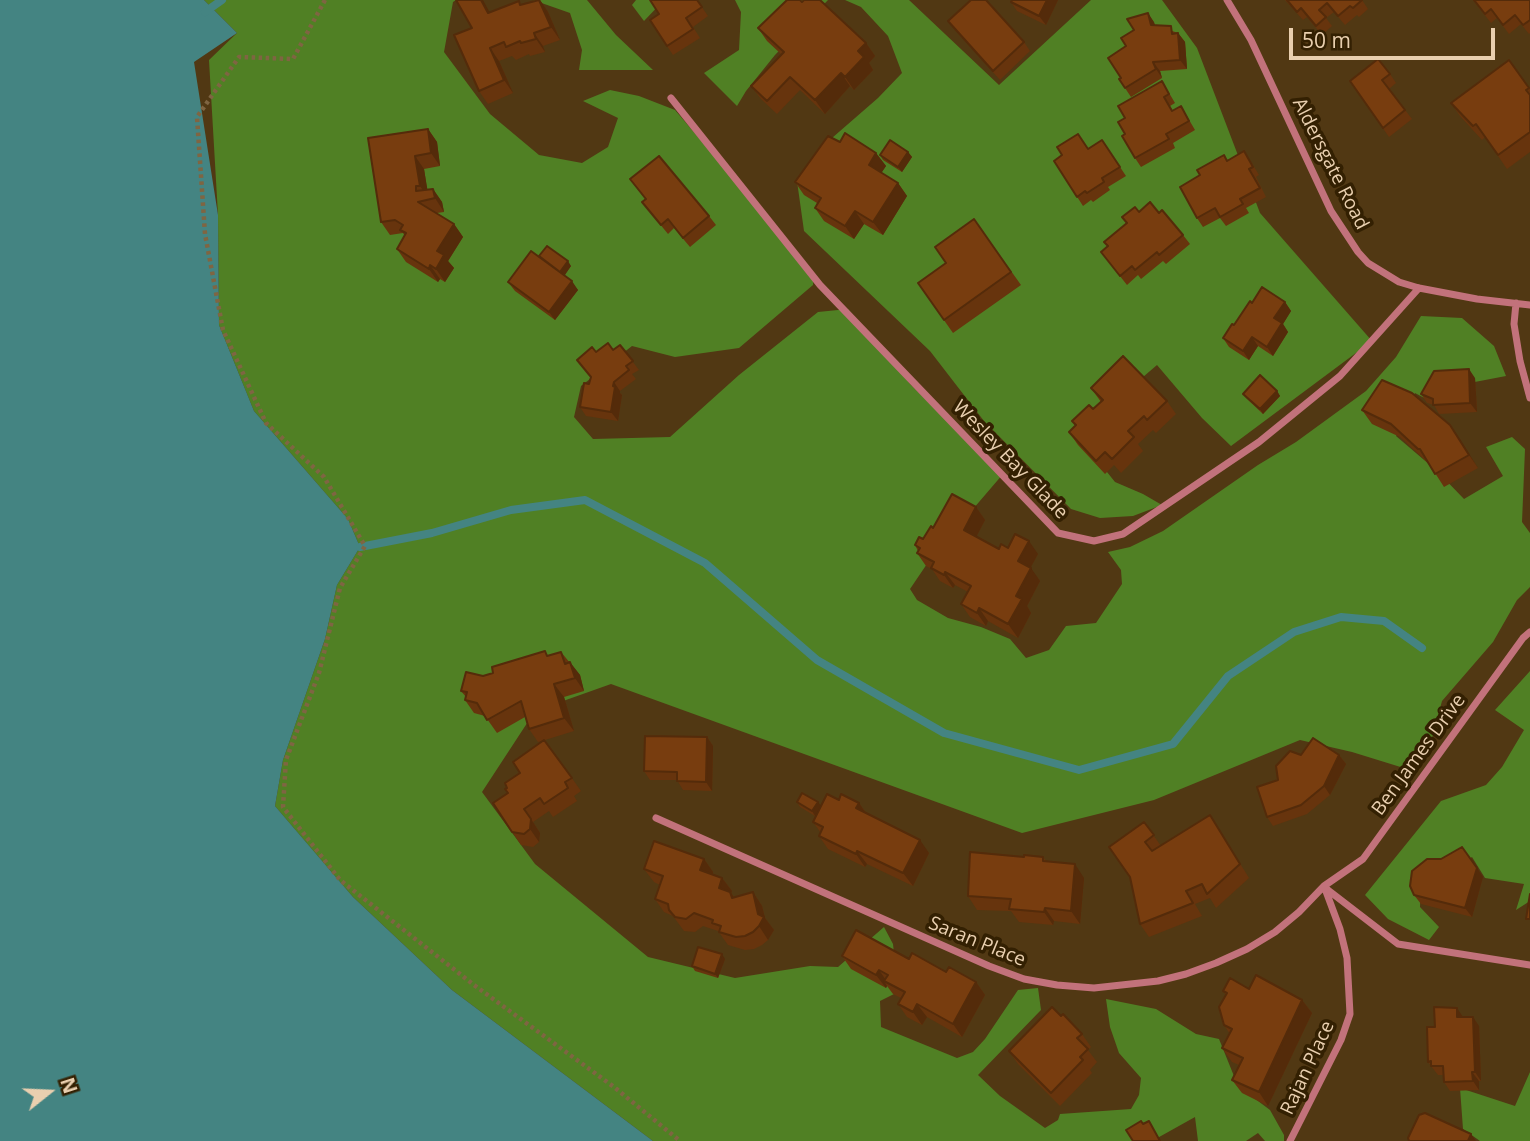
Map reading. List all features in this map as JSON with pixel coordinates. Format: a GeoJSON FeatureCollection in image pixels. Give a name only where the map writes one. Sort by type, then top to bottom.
{"type":"FeatureCollection","features":[{"type":"Feature","properties":{"kind":"street","name":"Aldersgate Road"},"geometry":{"type":"LineString","coordinates":[[1227,0],[1251,40],[1332,211],[1368,263],[1399,282],[1419,288],[1530,305]]}},
{"type":"Feature","properties":{"kind":"street","name":"Wesley Bay Glade"},"geometry":{"type":"LineString","coordinates":[[671,98],[820,285],[1058,533],[1094,541],[1123,534],[1259,442],[1340,376],[1419,288]]}},
{"type":"Feature","properties":{"kind":"street"},"geometry":{"type":"LineString","coordinates":[[1516,303],[1514,324],[1530,398]]}},
{"type":"Feature","properties":{"kind":"street","name":"Ben James Drive"},"geometry":{"type":"LineString","coordinates":[[1324,886],[1363,859],[1530,632]]}},
{"type":"Feature","properties":{"kind":"street","name":"Saran Place"},"geometry":{"type":"LineString","coordinates":[[656,818],[989,967],[1024,979],[1057,985],[1094,988],[1158,981],[1216,963],[1275,932],[1324,886]]}},
{"type":"Feature","properties":{"kind":"street"},"geometry":{"type":"LineString","coordinates":[[1324,886],[1398,944],[1530,965]]}},
{"type":"Feature","properties":{"kind":"street","name":"Rajan Place"},"geometry":{"type":"LineString","coordinates":[[1290,1141],[1341,1040],[1350,1014],[1347,958],[1340,929],[1324,886]]}},
{"type":"Feature","properties":{"kind":"path"},"geometry":{"type":"LineString","coordinates":[[324,0],[293,59],[239,57],[197,117],[205,234],[223,330],[266,423],[324,477],[365,546],[340,589],[319,673],[286,760],[284,807],[340,880],[474,985],[614,1087],[680,1141]]}},
{"type":"Feature","properties":{"kind":"green space"},"geometry":{"type":"Polygon","coordinates":[[[204,0],[456,0],[453,2],[444,52],[490,114],[539,155],[582,163],[608,147],[618,118],[583,101],[610,90],[639,96],[675,110],[814,273],[813,285],[739,348],[675,357],[632,346],[581,386],[574,417],[593,439],[670,437],[739,375],[818,312],[848,309],[911,385],[1003,474],[931,558],[910,589],[917,600],[948,618],[1010,639],[1026,658],[1049,650],[1066,626],[1096,623],[1122,584],[1121,570],[1108,552],[1130,547],[1163,531],[1296,442],[1366,391],[1396,357],[1421,316],[1462,318],[1494,346],[1506,376],[1459,385],[1443,408],[1415,393],[1396,436],[1437,471],[1464,499],[1503,476],[1486,447],[1512,437],[1525,449],[1522,522],[1530,533],[1530,587],[1517,600],[1493,642],[1442,701],[1427,757],[1407,769],[1300,740],[1154,800],[1022,833],[611,684],[535,711],[482,792],[535,864],[648,957],[735,978],[810,966],[838,967],[884,927],[893,944],[898,992],[880,1001],[881,1027],[957,1058],[973,1052],[985,1039],[1018,990],[1038,988],[1041,1010],[978,1075],[1000,1096],[1045,1128],[1058,1120],[1060,1114],[1131,1109],[1139,1095],[1141,1078],[1119,1053],[1110,1027],[1106,999],[1156,1009],[1196,1034],[1219,1039],[1238,1086],[1270,1110],[1284,1135],[1284,1141],[1265,1141],[1258,1133],[1246,1141],[1198,1141],[1195,1117],[1152,1141],[653,1141],[452,990],[353,897],[275,806],[283,760],[325,639],[337,585],[360,547],[348,519],[254,411],[219,325],[218,215],[209,60],[237,33],[204,0]]]}},
{"type":"Feature","properties":{"kind":"green space"},"geometry":{"type":"Polygon","coordinates":[[[533,0],[587,0],[616,35],[653,70],[579,70],[582,50],[570,13],[533,0]]]}},
{"type":"Feature","properties":{"kind":"green space"},"geometry":{"type":"Polygon","coordinates":[[[636,0],[664,0],[644,21],[632,5],[636,0]]]}},
{"type":"Feature","properties":{"kind":"green space"},"geometry":{"type":"Polygon","coordinates":[[[735,0],[828,0],[775,55],[737,106],[704,73],[739,50],[741,12],[735,0]]]}},
{"type":"Feature","properties":{"kind":"green space"},"geometry":{"type":"Polygon","coordinates":[[[845,0],[909,0],[999,85],[1091,0],[1162,0],[1197,48],[1260,213],[1372,341],[1231,446],[1202,418],[1157,365],[1108,407],[1079,437],[1115,482],[1162,505],[1133,516],[1100,518],[1071,509],[984,421],[930,351],[804,231],[797,181],[832,138],[902,73],[888,36],[861,7],[845,0]]]}},
{"type":"Feature","properties":{"kind":"green space"},"geometry":{"type":"Polygon","coordinates":[[[1530,671],[1530,901],[1516,910],[1524,884],[1485,878],[1472,857],[1451,871],[1421,877],[1420,907],[1439,927],[1429,940],[1388,919],[1365,895],[1441,801],[1486,785],[1502,767],[1524,730],[1495,710],[1530,671]]]}},
{"type":"Feature","properties":{"kind":"green space"},"geometry":{"type":"Polygon","coordinates":[[[1530,1072],[1530,1141],[1480,1141],[1463,1129],[1460,1088],[1515,1106],[1530,1072]]]}},
{"type":"Feature","properties":{"kind":"water"},"geometry":{"type":"Polygon","coordinates":[[[0,0],[204,0],[237,33],[194,62],[218,215],[219,325],[254,411],[348,519],[360,547],[337,585],[325,639],[283,760],[275,806],[353,897],[452,990],[653,1141],[0,1141],[0,0]]]}},
{"type":"Feature","properties":{"kind":"building"},"geometry":{"type":"Polygon","coordinates":[[[456,0],[481,0],[488,13],[519,1],[520,5],[539,0],[551,27],[534,33],[536,39],[521,43],[520,41],[506,47],[504,42],[490,48],[504,80],[479,91],[454,35],[472,28],[456,0]]]}},
{"type":"Feature","properties":{"kind":"building"},"geometry":{"type":"Polygon","coordinates":[[[650,0],[697,0],[702,7],[686,18],[693,29],[667,46],[650,20],[659,14],[650,0]]]}},
{"type":"Feature","properties":{"kind":"building"},"geometry":{"type":"Polygon","coordinates":[[[787,0],[820,0],[866,43],[858,51],[864,57],[845,77],[841,73],[815,100],[790,77],[767,101],[751,86],[784,52],[758,28],[787,0]]]}},
{"type":"Feature","properties":{"kind":"building"},"geometry":{"type":"Polygon","coordinates":[[[971,0],[986,0],[1024,42],[993,71],[948,21],[971,0]]]}},
{"type":"Feature","properties":{"kind":"building"},"geometry":{"type":"Polygon","coordinates":[[[1047,0],[1039,16],[1011,2],[1047,0]]]}},
{"type":"Feature","properties":{"kind":"building"},"geometry":{"type":"Polygon","coordinates":[[[1287,0],[1362,0],[1338,16],[1327,3],[1319,10],[1326,17],[1316,26],[1301,8],[1297,12],[1287,0]]]}},
{"type":"Feature","properties":{"kind":"building"},"geometry":{"type":"Polygon","coordinates":[[[1474,0],[1530,0],[1530,20],[1523,25],[1515,15],[1503,25],[1491,9],[1485,14],[1474,0]]]}},
{"type":"Feature","properties":{"kind":"building"},"geometry":{"type":"Polygon","coordinates":[[[1148,13],[1151,25],[1171,26],[1172,34],[1178,33],[1180,60],[1153,62],[1156,69],[1125,88],[1108,58],[1126,46],[1121,38],[1134,30],[1127,19],[1148,13]]]}},
{"type":"Feature","properties":{"kind":"building"},"geometry":{"type":"Polygon","coordinates":[[[1378,59],[1390,74],[1382,80],[1405,110],[1383,128],[1350,81],[1378,59]]]}},
{"type":"Feature","properties":{"kind":"building"},"geometry":{"type":"Polygon","coordinates":[[[1509,60],[1529,88],[1526,90],[1530,95],[1530,132],[1498,155],[1476,124],[1473,126],[1451,103],[1509,60]]]}},
{"type":"Feature","properties":{"kind":"building"},"geometry":{"type":"Polygon","coordinates":[[[1162,81],[1169,94],[1164,97],[1172,111],[1181,106],[1189,121],[1166,134],[1169,139],[1135,158],[1122,136],[1125,134],[1118,122],[1125,118],[1118,106],[1162,81]]]}},
{"type":"Feature","properties":{"kind":"building"},"geometry":{"type":"Polygon","coordinates":[[[428,129],[431,153],[415,156],[420,186],[416,186],[416,191],[433,189],[435,198],[418,202],[454,224],[437,251],[444,255],[436,269],[430,265],[429,269],[397,249],[406,233],[400,230],[403,225],[395,220],[381,222],[368,138],[428,129]]]}},
{"type":"Feature","properties":{"kind":"building"},"geometry":{"type":"Polygon","coordinates":[[[845,133],[876,153],[869,165],[898,183],[873,222],[855,211],[845,226],[815,208],[821,198],[795,182],[828,136],[840,142],[845,133]]]}},
{"type":"Feature","properties":{"kind":"building"},"geometry":{"type":"Polygon","coordinates":[[[1078,134],[1088,149],[1102,140],[1120,167],[1102,178],[1104,182],[1077,197],[1054,161],[1062,155],[1057,147],[1078,134]]]}},
{"type":"Feature","properties":{"kind":"building"},"geometry":{"type":"Polygon","coordinates":[[[890,140],[908,152],[898,167],[880,155],[890,140]]]}},
{"type":"Feature","properties":{"kind":"building"},"geometry":{"type":"Polygon","coordinates":[[[1244,151],[1253,167],[1249,169],[1260,188],[1240,199],[1243,204],[1220,217],[1215,208],[1197,218],[1180,187],[1200,175],[1197,170],[1224,155],[1227,161],[1244,151]]]}},
{"type":"Feature","properties":{"kind":"building"},"geometry":{"type":"Polygon","coordinates":[[[659,156],[709,216],[683,238],[668,219],[661,225],[642,202],[646,199],[630,179],[659,156]]]}},
{"type":"Feature","properties":{"kind":"building"},"geometry":{"type":"Polygon","coordinates":[[[1150,202],[1159,213],[1162,210],[1183,235],[1159,255],[1157,252],[1135,270],[1132,266],[1120,276],[1101,252],[1108,246],[1104,242],[1127,223],[1122,217],[1135,207],[1139,212],[1150,202]]]}},
{"type":"Feature","properties":{"kind":"building"},"geometry":{"type":"Polygon","coordinates":[[[974,219],[1011,272],[944,320],[918,283],[946,263],[935,247],[974,219]]]}},
{"type":"Feature","properties":{"kind":"building"},"geometry":{"type":"Polygon","coordinates":[[[547,246],[568,261],[560,272],[539,256],[547,246]]]}},
{"type":"Feature","properties":{"kind":"building"},"geometry":{"type":"Polygon","coordinates":[[[531,251],[572,281],[549,312],[508,282],[531,251]]]}},
{"type":"Feature","properties":{"kind":"building"},"geometry":{"type":"Polygon","coordinates":[[[1262,287],[1285,302],[1274,318],[1282,323],[1267,347],[1252,337],[1243,351],[1223,338],[1262,287]]]}},
{"type":"Feature","properties":{"kind":"building"},"geometry":{"type":"Polygon","coordinates":[[[608,343],[613,350],[620,345],[633,361],[626,366],[629,370],[614,382],[611,412],[580,407],[584,383],[589,384],[591,377],[577,360],[592,347],[596,352],[608,343]]]}},
{"type":"Feature","properties":{"kind":"building"},"geometry":{"type":"Polygon","coordinates":[[[1123,356],[1167,401],[1147,420],[1144,416],[1128,431],[1134,437],[1112,459],[1105,452],[1096,461],[1069,432],[1076,425],[1072,421],[1089,405],[1093,409],[1103,400],[1091,388],[1123,356]]]}},
{"type":"Feature","properties":{"kind":"building"},"geometry":{"type":"Polygon","coordinates":[[[1469,369],[1470,403],[1433,405],[1433,399],[1421,394],[1434,371],[1469,369]]]}},
{"type":"Feature","properties":{"kind":"building"},"geometry":{"type":"Polygon","coordinates":[[[1260,375],[1277,391],[1260,409],[1243,394],[1260,375]]]}},
{"type":"Feature","properties":{"kind":"building"},"geometry":{"type":"Polygon","coordinates":[[[1382,380],[1412,393],[1450,425],[1469,455],[1435,474],[1420,449],[1391,424],[1362,410],[1382,380]]]}},
{"type":"Feature","properties":{"kind":"building"},"geometry":{"type":"Polygon","coordinates":[[[952,494],[976,507],[964,530],[999,549],[1001,544],[1008,548],[1015,534],[1029,541],[1018,561],[1031,568],[1016,596],[1022,599],[1008,624],[979,608],[977,613],[961,604],[971,586],[931,568],[934,562],[917,553],[920,548],[915,545],[919,537],[923,539],[931,526],[933,528],[952,494]]]}},
{"type":"Feature","properties":{"kind":"building"},"geometry":{"type":"Polygon","coordinates":[[[545,651],[547,656],[561,652],[565,664],[570,662],[575,678],[554,684],[564,718],[529,729],[521,701],[487,720],[477,703],[465,700],[467,692],[461,691],[466,672],[483,676],[493,673],[492,667],[545,651]]]}},
{"type":"Feature","properties":{"kind":"building"},"geometry":{"type":"Polygon","coordinates":[[[645,736],[707,737],[706,782],[677,781],[677,772],[644,771],[645,736]]]}},
{"type":"Feature","properties":{"kind":"building"},"geometry":{"type":"Polygon","coordinates":[[[1313,738],[1339,755],[1324,786],[1301,805],[1267,817],[1257,787],[1278,780],[1276,766],[1290,751],[1301,755],[1313,738]]]}},
{"type":"Feature","properties":{"kind":"building"},"geometry":{"type":"Polygon","coordinates":[[[544,740],[572,778],[565,782],[568,788],[544,804],[540,798],[524,809],[531,819],[530,829],[524,834],[512,832],[493,803],[508,793],[505,783],[520,773],[513,762],[544,740]]]}},
{"type":"Feature","properties":{"kind":"building"},"geometry":{"type":"Polygon","coordinates":[[[802,793],[818,802],[812,811],[797,802],[802,793]]]}},
{"type":"Feature","properties":{"kind":"building"},"geometry":{"type":"Polygon","coordinates":[[[827,794],[839,800],[841,794],[859,803],[856,808],[920,840],[903,873],[819,836],[823,827],[813,822],[827,794]]]}},
{"type":"Feature","properties":{"kind":"building"},"geometry":{"type":"Polygon","coordinates":[[[1210,815],[1240,864],[1207,894],[1202,884],[1186,891],[1193,903],[1140,924],[1130,877],[1109,847],[1144,822],[1154,835],[1145,842],[1152,851],[1210,815]]]}},
{"type":"Feature","properties":{"kind":"building"},"geometry":{"type":"Polygon","coordinates":[[[654,841],[704,859],[700,870],[722,878],[719,888],[730,892],[732,898],[753,892],[758,914],[764,917],[759,926],[745,936],[736,937],[719,932],[721,926],[694,913],[686,919],[675,917],[668,904],[655,899],[663,876],[644,869],[654,841]]]}},
{"type":"Feature","properties":{"kind":"building"},"geometry":{"type":"Polygon","coordinates":[[[1462,847],[1477,868],[1465,908],[1414,895],[1410,886],[1412,871],[1427,859],[1441,859],[1462,847]]]}},
{"type":"Feature","properties":{"kind":"building"},"geometry":{"type":"Polygon","coordinates":[[[970,852],[1043,857],[1043,861],[1075,864],[1071,911],[1045,908],[1044,912],[1009,909],[1011,899],[968,896],[970,852]]]}},
{"type":"Feature","properties":{"kind":"building"},"geometry":{"type":"Polygon","coordinates":[[[1530,894],[1530,919],[1526,919],[1530,894]]]}},
{"type":"Feature","properties":{"kind":"building"},"geometry":{"type":"Polygon","coordinates":[[[856,930],[909,959],[912,953],[946,972],[949,967],[976,982],[953,1024],[917,1004],[913,1012],[898,1004],[905,992],[884,981],[888,975],[879,970],[876,975],[842,956],[856,930]]]}},
{"type":"Feature","properties":{"kind":"building"},"geometry":{"type":"Polygon","coordinates":[[[698,947],[722,954],[715,974],[692,966],[698,947]]]}},
{"type":"Feature","properties":{"kind":"building"},"geometry":{"type":"Polygon","coordinates":[[[1256,975],[1302,1000],[1259,1092],[1232,1080],[1243,1058],[1222,1048],[1232,1029],[1224,1025],[1219,1007],[1227,993],[1223,991],[1230,978],[1249,989],[1256,975]]]}},
{"type":"Feature","properties":{"kind":"building"},"geometry":{"type":"Polygon","coordinates":[[[1052,1007],[1061,1016],[1063,1014],[1082,1034],[1077,1038],[1088,1049],[1080,1057],[1083,1060],[1051,1093],[1009,1051],[1052,1007]]]}},
{"type":"Feature","properties":{"kind":"building"},"geometry":{"type":"Polygon","coordinates":[[[1434,1007],[1457,1008],[1457,1017],[1473,1017],[1473,1081],[1444,1082],[1443,1066],[1431,1066],[1431,1061],[1428,1062],[1427,1027],[1435,1027],[1434,1007]]]}},
{"type":"Feature","properties":{"kind":"building"},"geometry":{"type":"Polygon","coordinates":[[[1425,1113],[1471,1134],[1468,1141],[1409,1141],[1419,1115],[1425,1113]]]}},
{"type":"Feature","properties":{"kind":"building"},"geometry":{"type":"Polygon","coordinates":[[[1141,1121],[1143,1124],[1149,1121],[1160,1141],[1133,1141],[1126,1130],[1141,1121]]]}},
{"type":"Feature","properties":{"kind":"waterway"},"geometry":{"type":"LineString","coordinates":[[205,12],[222,0]]}},
{"type":"Feature","properties":{"kind":"waterway"},"geometry":{"type":"LineString","coordinates":[[360,547],[432,533],[511,510],[585,500],[705,563],[817,660],[944,733],[1079,770],[1173,744],[1228,676],[1294,632],[1341,617],[1384,621],[1422,648]]}}]}
